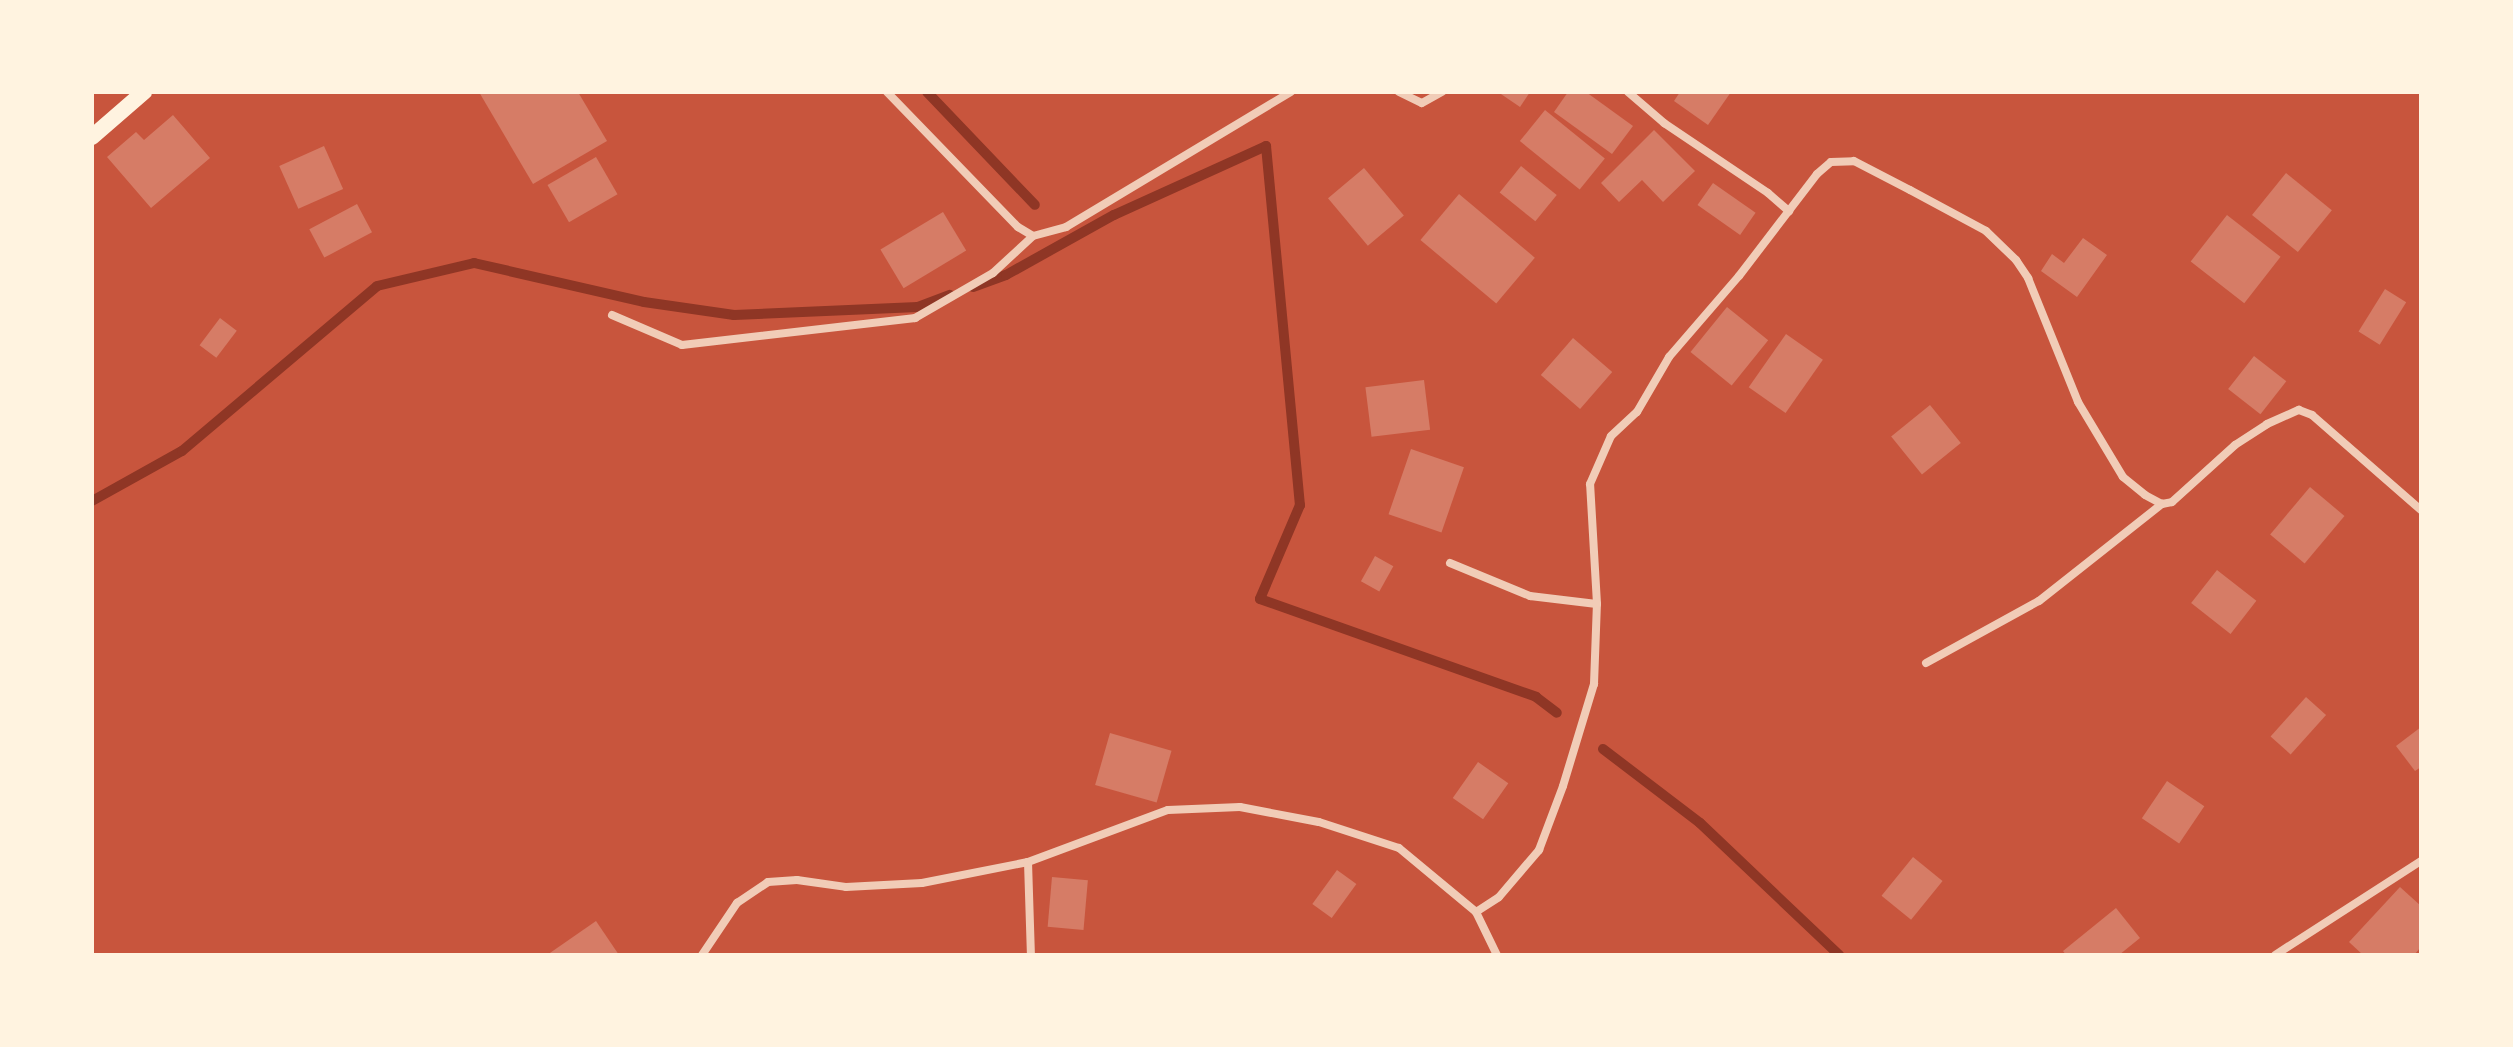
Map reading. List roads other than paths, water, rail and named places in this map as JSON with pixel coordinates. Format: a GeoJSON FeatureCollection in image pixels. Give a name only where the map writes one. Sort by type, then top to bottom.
{"type":"FeatureCollection","features":[{"type":"Feature","properties":{"kind":"main road"},"geometry":{"type":"LineString","coordinates":[[92,137],[144,92]]}},
{"type":"Feature","properties":{"kind":"street"},"geometry":{"type":"LineString","coordinates":[[887,92],[1018,227],[1033,236]]}},
{"type":"Feature","properties":{"kind":"street"},"geometry":{"type":"LineString","coordinates":[[612,315],[682,345],[915,318],[993,273],[1033,236],[1066,227],[1291,92]]}},
{"type":"Feature","properties":{"kind":"street"},"geometry":{"type":"LineString","coordinates":[[1399,92],[1422,103],[1442,92]]}},
{"type":"Feature","properties":{"kind":"street"},"geometry":{"type":"LineString","coordinates":[[1628,92],[1664,123],[1768,193],[1789,211]]}},
{"type":"Feature","properties":{"kind":"street"},"geometry":{"type":"LineString","coordinates":[[1476,912],[1499,897],[1539,850],[1563,786],[1594,684],[1597,604],[1590,484],[1611,436],[1637,412],[1669,357],[1817,174],[1831,162],[1854,161],[1986,231],[2028,278],[2078,402],[2123,477],[2162,504]]}},
{"type":"Feature","properties":{"kind":"street"},"geometry":{"type":"LineString","coordinates":[[1926,663],[2039,601],[2162,504],[2172,502],[2193,486],[2235,445],[2267,424],[2299,410],[2312,415],[2421,510]]}},
{"type":"Feature","properties":{"kind":"street"},"geometry":{"type":"LineString","coordinates":[[1450,563],[1530,596],[1597,604]]}},
{"type":"Feature","properties":{"kind":"street"},"geometry":{"type":"LineString","coordinates":[[702,955],[737,903],[768,882],[797,880],[846,887],[922,883],[1028,862],[1168,810],[1240,807],[1319,822],[1399,848],[1476,912],[1497,955]]}},
{"type":"Feature","properties":{"kind":"street"},"geometry":{"type":"LineString","coordinates":[[2275,955],[2421,861]]}},
{"type":"Feature","properties":{"kind":"street"},"geometry":{"type":"LineString","coordinates":[[1028,862],[1031,955]]}},
{"type":"Feature","properties":{"kind":"waterway"},"geometry":{"type":"LineString","coordinates":[[927,92],[1035,205]]}},
{"type":"Feature","properties":{"kind":"waterway"},"geometry":{"type":"LineString","coordinates":[[973,287],[1006,275],[1114,215],[1266,146],[1300,505],[1260,599],[1536,697],[1557,713]]}},
{"type":"Feature","properties":{"kind":"waterway"},"geometry":{"type":"LineString","coordinates":[[92,501],[182,451],[377,286],[474,263],[644,302],[734,315],[918,307],[950,295]]}},
{"type":"Feature","properties":{"kind":"waterway"},"geometry":{"type":"LineString","coordinates":[[1603,749],[1700,823],[1839,955]]}}]}
